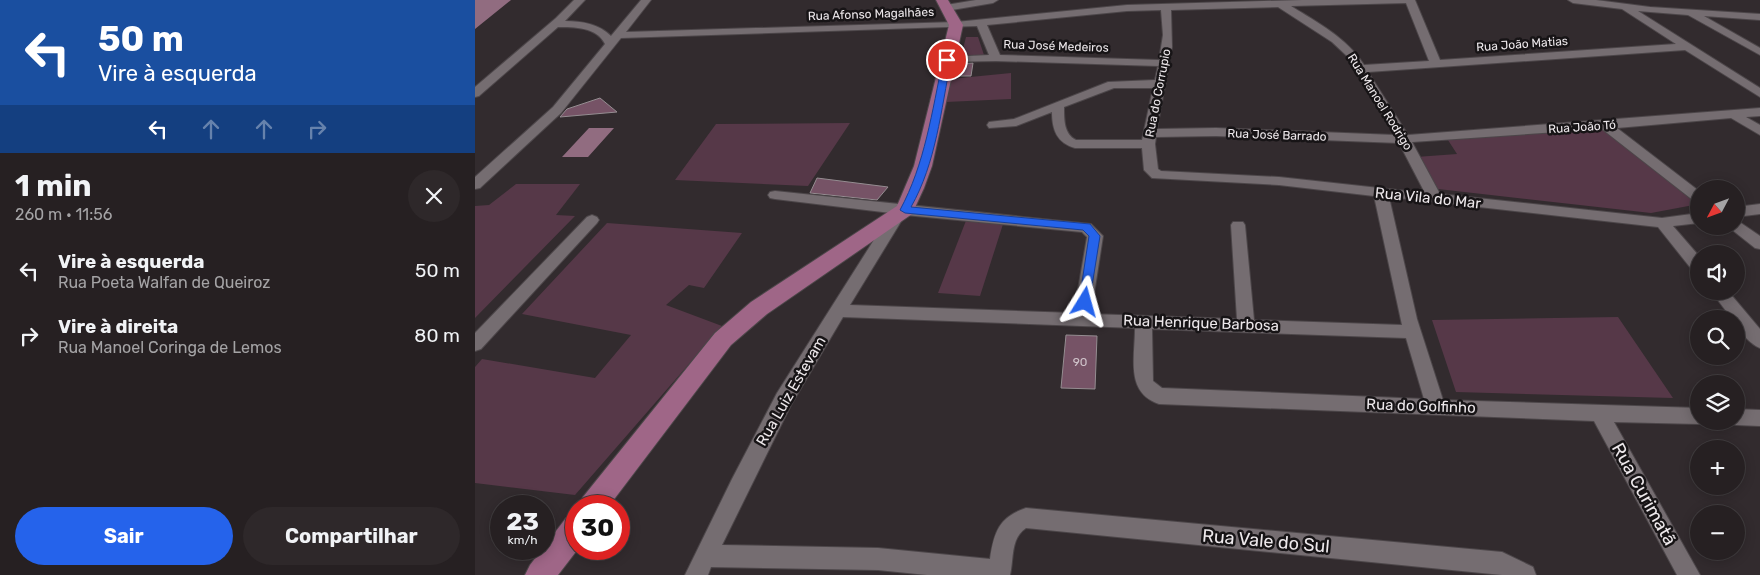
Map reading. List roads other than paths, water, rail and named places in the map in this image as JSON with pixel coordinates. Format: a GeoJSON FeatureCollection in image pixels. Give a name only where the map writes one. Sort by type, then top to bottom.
{"type":"FeatureCollection","features":[{"type":"Feature","properties":{"kind":"main road"},"geometry":{"type":"LineString","coordinates":[[602,495],[723,339],[759,308],[901,212],[916,190],[924,166],[956,25],[944,4]]}},
{"type":"Feature","properties":{"kind":"main road"},"geometry":{"type":"LineString","coordinates":[[541,575],[565,543]]}},
{"type":"Feature","properties":{"kind":"street"},"geometry":{"type":"LineString","coordinates":[[475,93],[556,24],[580,0]]}},
{"type":"Feature","properties":{"kind":"street"},"geometry":{"type":"LineString","coordinates":[[475,185],[557,110],[646,0]]}},
{"type":"Feature","properties":{"kind":"street"},"geometry":{"type":"LineString","coordinates":[[944,4],[993,0]]}},
{"type":"Feature","properties":{"kind":"street","name":"Rua Afonso Magalhães"},"geometry":{"type":"LineString","coordinates":[[620,34],[818,33],[956,25],[1127,8],[1405,0]]}},
{"type":"Feature","properties":{"kind":"street"},"geometry":{"type":"LineString","coordinates":[[1410,0],[1435,63]]}},
{"type":"Feature","properties":{"kind":"street"},"geometry":{"type":"LineString","coordinates":[[1573,0],[1623,7],[1760,17]]}},
{"type":"Feature","properties":{"kind":"street"},"geometry":{"type":"LineString","coordinates":[[1669,0],[1760,52]]}},
{"type":"Feature","properties":{"kind":"street","name":"Rua Manoel Rodrigo"},"geometry":{"type":"LineString","coordinates":[[1281,4],[1336,40],[1352,54],[1405,139],[1435,198]]}},
{"type":"Feature","properties":{"kind":"street","name":"Rua do Corrupio"},"geometry":{"type":"LineString","coordinates":[[1157,175],[1151,170],[1149,139],[1168,35],[1166,7]]}},
{"type":"Feature","properties":{"kind":"street"},"geometry":{"type":"LineString","coordinates":[[1623,7],[1760,93]]}},
{"type":"Feature","properties":{"kind":"street"},"geometry":{"type":"LineString","coordinates":[[981,22],[995,58]]}},
{"type":"Feature","properties":{"kind":"street"},"geometry":{"type":"LineString","coordinates":[[556,24],[569,24],[602,32],[609,38],[611,45]]}},
{"type":"Feature","properties":{"kind":"street","name":"Rua João Matias"},"geometry":{"type":"LineString","coordinates":[[1360,69],[1687,47]]}},
{"type":"Feature","properties":{"kind":"street","name":"Rua José Medeiros"},"geometry":{"type":"LineString","coordinates":[[947,60],[995,58],[1163,64]]}},
{"type":"Feature","properties":{"kind":"street"},"geometry":{"type":"LineString","coordinates":[[993,126],[1016,122],[1115,83],[1159,84]]}},
{"type":"Feature","properties":{"kind":"street"},"geometry":{"type":"LineString","coordinates":[[1058,105],[1057,114],[1062,137],[1067,142],[1075,144],[1149,139]]}},
{"type":"Feature","properties":{"kind":"street","name":"Rua João Tó"},"geometry":{"type":"LineString","coordinates":[[1405,139],[1760,112]]}},
{"type":"Feature","properties":{"kind":"street"},"geometry":{"type":"LineString","coordinates":[[1733,114],[1760,131]]}},
{"type":"Feature","properties":{"kind":"street"},"geometry":{"type":"LineString","coordinates":[[1605,125],[1690,191]]}},
{"type":"Feature","properties":{"kind":"street","name":"Rua José Barrado"},"geometry":{"type":"LineString","coordinates":[[1149,139],[1216,132],[1405,139]]}},
{"type":"Feature","properties":{"kind":"street","name":"Rua Vila do Mar"},"geometry":{"type":"LineString","coordinates":[[1157,175],[1279,182],[1662,223],[1690,219]]}},
{"type":"Feature","properties":{"kind":"street"},"geometry":{"type":"LineString","coordinates":[[1381,194],[1413,332],[1436,406]]}},
{"type":"Feature","properties":{"kind":"street"},"geometry":{"type":"LineString","coordinates":[[775,195],[901,212],[1080,226],[1090,229],[1095,236],[1083,319]]}},
{"type":"Feature","properties":{"kind":"street"},"geometry":{"type":"LineString","coordinates":[[1745,211],[1760,209]]}},
{"type":"Feature","properties":{"kind":"street","name":"Rua Luiz Estevam"},"geometry":{"type":"LineString","coordinates":[[700,566],[784,399],[901,212]]}},
{"type":"Feature","properties":{"kind":"street"},"geometry":{"type":"LineString","coordinates":[[475,344],[592,220]]}},
{"type":"Feature","properties":{"kind":"street"},"geometry":{"type":"LineString","coordinates":[[1662,223],[1690,256]]}},
{"type":"Feature","properties":{"kind":"street"},"geometry":{"type":"LineString","coordinates":[[1238,225],[1246,325]]}},
{"type":"Feature","properties":{"kind":"street"},"geometry":{"type":"LineString","coordinates":[[1745,233],[1760,244]]}},
{"type":"Feature","properties":{"kind":"street"},"geometry":{"type":"LineString","coordinates":[[1726,300],[1760,341]]}},
{"type":"Feature","properties":{"kind":"street","name":"Rua Henrique Barbosa"},"geometry":{"type":"LineString","coordinates":[[839,311],[1413,332]]}},
{"type":"Feature","properties":{"kind":"street","name":"Rua do Golfinho"},"geometry":{"type":"LineString","coordinates":[[1143,321],[1145,387],[1159,396],[1690,416]]}},
{"type":"Feature","properties":{"kind":"street","name":"Rua Curimatã"},"geometry":{"type":"LineString","coordinates":[[1599,413],[1689,575]]}},
{"type":"Feature","properties":{"kind":"street"},"geometry":{"type":"LineString","coordinates":[[1745,417],[1760,418]]}},
{"type":"Feature","properties":{"kind":"street","name":"Rua Vale do Sul"},"geometry":{"type":"LineString","coordinates":[[1000,573],[1007,531],[1011,525],[1020,519],[1026,518],[1501,563],[1523,574]]}},
{"type":"Feature","properties":{"kind":"street"},"geometry":{"type":"LineString","coordinates":[[700,566],[878,559],[1000,573]]}}]}
